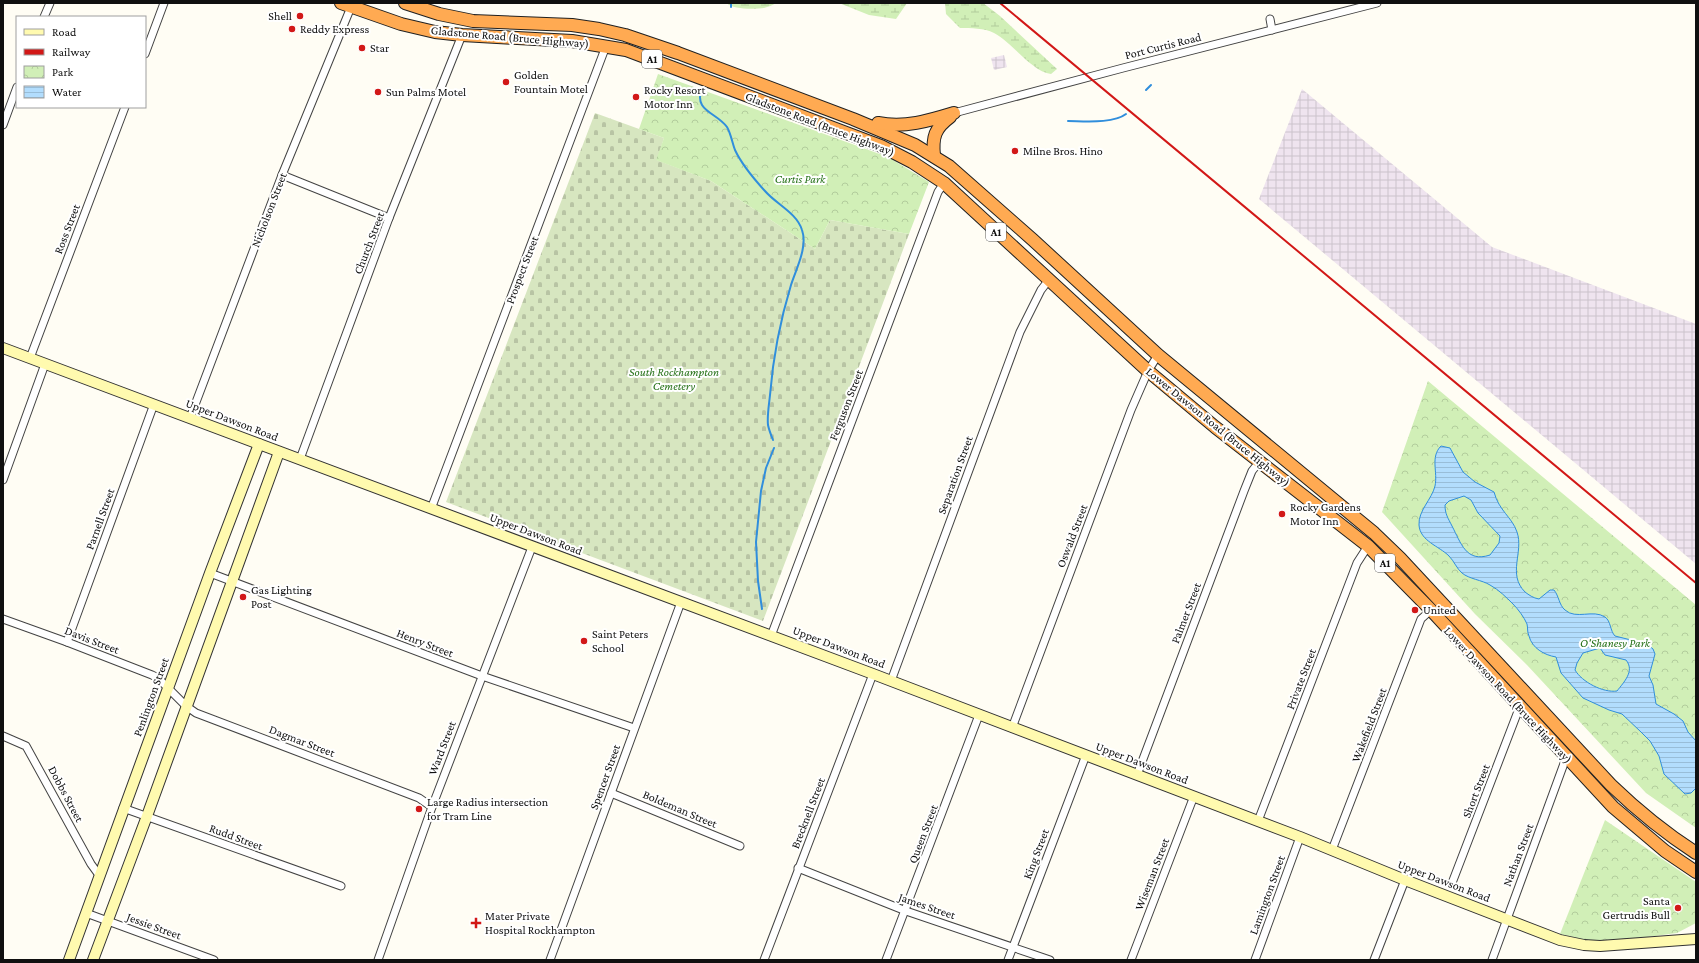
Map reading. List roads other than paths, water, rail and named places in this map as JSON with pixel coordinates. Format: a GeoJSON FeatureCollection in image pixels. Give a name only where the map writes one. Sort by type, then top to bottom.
{"type":"FeatureCollection","features":[{"type":"Feature","properties":{"kind":"highway","name":"Gladstone Road (Bruce Highway)"},"geometry":{"type":"LineString","coordinates":[[405,3],[439,14],[472,21],[572,25],[611,31],[672,51],[853,119],[909,142],[949,166]]}},
{"type":"Feature","properties":{"kind":"highway","name":"Gladstone Road (Bruce Highway)"},"geometry":{"type":"LineString","coordinates":[[348,4],[408,26],[435,32],[462,35],[552,39],[606,46],[646,57],[881,146],[912,162],[944,183]]}},
{"type":"Feature","properties":{"kind":"highway","name":"Prospect Street"},"geometry":{"type":"LineString","coordinates":[[606,46],[611,31]]}},
{"type":"Feature","properties":{"kind":"highway"},"geometry":{"type":"LineString","coordinates":[[853,119],[889,126],[902,126],[954,114]]}},
{"type":"Feature","properties":{"kind":"highway"},"geometry":{"type":"LineString","coordinates":[[934,156],[933,144],[936,130],[954,114]]}},
{"type":"Feature","properties":{"kind":"highway","name":"Lower Dawson Road (Bruce Highway)"},"geometry":{"type":"LineString","coordinates":[[949,166],[1034,240],[1158,355],[1374,533],[1410,568],[1611,785],[1666,834],[1696,853]]}},
{"type":"Feature","properties":{"kind":"highway","name":"Lower Dawson Road (Bruce Highway)"},"geometry":{"type":"LineString","coordinates":[[944,183],[1048,281],[1148,372],[1368,546],[1431,610],[1566,758],[1613,807],[1665,851],[1696,872]]}},
{"type":"Feature","properties":{"kind":"highway"},"geometry":{"type":"LineString","coordinates":[[1666,834],[1696,846]]}},
{"type":"Feature","properties":{"kind":"street"},"geometry":{"type":"LineString","coordinates":[[44,16],[50,3]]}},
{"type":"Feature","properties":{"kind":"street"},"geometry":{"type":"LineString","coordinates":[[146,51],[164,3]]}},
{"type":"Feature","properties":{"kind":"street","name":"Port Curtis Road"},"geometry":{"type":"LineString","coordinates":[[954,114],[1123,68],[1377,3]]}},
{"type":"Feature","properties":{"kind":"street","name":"Nicholson Street"},"geometry":{"type":"LineString","coordinates":[[190,418],[348,4]]}},
{"type":"Feature","properties":{"kind":"street"},"geometry":{"type":"LineString","coordinates":[[1270,19],[1272,30]]}},
{"type":"Feature","properties":{"kind":"street","name":"Church Street"},"geometry":{"type":"LineString","coordinates":[[300,459],[389,218],[462,35]]}},
{"type":"Feature","properties":{"kind":"street","name":"Prospect Street"},"geometry":{"type":"LineString","coordinates":[[431,509],[606,46]]}},
{"type":"Feature","properties":{"kind":"street"},"geometry":{"type":"LineString","coordinates":[[3,126],[16,90]]}},
{"type":"Feature","properties":{"kind":"street","name":"Ross Street"},"geometry":{"type":"LineString","coordinates":[[30,358],[125,108]]}},
{"type":"Feature","properties":{"kind":"street"},"geometry":{"type":"LineString","coordinates":[[282,175],[389,218]]}},
{"type":"Feature","properties":{"kind":"street","name":"Ferguson Street"},"geometry":{"type":"LineString","coordinates":[[771,636],[938,192],[944,183]]}},
{"type":"Feature","properties":{"kind":"street","name":"Separation Street"},"geometry":{"type":"LineString","coordinates":[[891,681],[1020,332],[1041,290],[1048,281]]}},
{"type":"Feature","properties":{"kind":"street","name":"Upper Dawson Road"},"geometry":{"type":"LineString","coordinates":[[3,348],[1194,796],[1560,940],[1584,945],[1600,946],[1696,939]]}},
{"type":"Feature","properties":{"kind":"street","name":"Oswald Street"},"geometry":{"type":"LineString","coordinates":[[1012,728],[1131,410],[1148,372],[1158,355]]}},
{"type":"Feature","properties":{"kind":"street"},"geometry":{"type":"LineString","coordinates":[[3,480],[45,364]]}},
{"type":"Feature","properties":{"kind":"street","name":"Parnell Street"},"geometry":{"type":"LineString","coordinates":[[67,642],[154,404]]}},
{"type":"Feature","properties":{"kind":"street","name":"Penlington Street"},"geometry":{"type":"LineString","coordinates":[[69,960],[123,808],[259,444]]}},
{"type":"Feature","properties":{"kind":"street"},"geometry":{"type":"LineString","coordinates":[[93,960],[279,452]]}},
{"type":"Feature","properties":{"kind":"street","name":"Palmer Street"},"geometry":{"type":"LineString","coordinates":[[1137,775],[1244,491],[1252,472],[1260,461]]}},
{"type":"Feature","properties":{"kind":"street","name":"Private Street"},"geometry":{"type":"LineString","coordinates":[[1258,821],[1357,563],[1368,546]]}},
{"type":"Feature","properties":{"kind":"street","name":"Ward Street"},"geometry":{"type":"LineString","coordinates":[[378,960],[432,807],[532,547]]}},
{"type":"Feature","properties":{"kind":"street","name":"Henry Street"},"geometry":{"type":"LineString","coordinates":[[210,573],[482,676],[634,728]]}},
{"type":"Feature","properties":{"kind":"street","name":"Spencer Street"},"geometry":{"type":"LineString","coordinates":[[550,960],[681,602]]}},
{"type":"Feature","properties":{"kind":"street","name":"Wakefield Street"},"geometry":{"type":"LineString","coordinates":[[1332,850],[1421,619],[1431,610]]}},
{"type":"Feature","properties":{"kind":"street","name":"Davis Street"},"geometry":{"type":"LineString","coordinates":[[3,619],[67,642],[158,678],[168,689]]}},
{"type":"Feature","properties":{"kind":"street","name":"Brecknell Street"},"geometry":{"type":"LineString","coordinates":[[764,960],[873,674]]}},
{"type":"Feature","properties":{"kind":"street","name":"Dagmar Street"},"geometry":{"type":"LineString","coordinates":[[168,689],[196,713],[419,798],[432,807]]}},
{"type":"Feature","properties":{"kind":"street","name":"Short Street"},"geometry":{"type":"LineString","coordinates":[[1452,883],[1520,706]]}},
{"type":"Feature","properties":{"kind":"street","name":"Queen Street"},"geometry":{"type":"LineString","coordinates":[[886,960],[906,911],[979,715]]}},
{"type":"Feature","properties":{"kind":"street","name":"Dobbs Street"},"geometry":{"type":"LineString","coordinates":[[3,736],[26,746],[91,864],[99,875]]}},
{"type":"Feature","properties":{"kind":"street","name":"King Street"},"geometry":{"type":"LineString","coordinates":[[1008,960],[1086,755]]}},
{"type":"Feature","properties":{"kind":"street","name":"Nathan Street"},"geometry":{"type":"LineString","coordinates":[[1492,960],[1566,758]]}},
{"type":"Feature","properties":{"kind":"street","name":"Boldeman Street"},"geometry":{"type":"LineString","coordinates":[[612,793],[740,846]]}},
{"type":"Feature","properties":{"kind":"street","name":"Wiseman Street"},"geometry":{"type":"LineString","coordinates":[[1131,960],[1194,796]]}},
{"type":"Feature","properties":{"kind":"street","name":"Rudd Street"},"geometry":{"type":"LineString","coordinates":[[123,808],[341,886]]}},
{"type":"Feature","properties":{"kind":"street","name":"Lamington Street"},"geometry":{"type":"LineString","coordinates":[[1255,960],[1300,837]]}},
{"type":"Feature","properties":{"kind":"street","name":"James Street"},"geometry":{"type":"LineString","coordinates":[[798,868],[906,911],[1050,960]]}},
{"type":"Feature","properties":{"kind":"street"},"geometry":{"type":"LineString","coordinates":[[1374,960],[1405,880]]}},
{"type":"Feature","properties":{"kind":"street","name":"Jessie Street"},"geometry":{"type":"LineString","coordinates":[[86,913],[214,960]]}},
{"type":"Feature","properties":{"kind":"street","name":"Upper Dawson Road"},"geometry":{"type":"LineString","coordinates":[[1670,940],[1696,931]]}},
{"type":"Feature","properties":{"kind":"water"},"geometry":{"type":"Polygon","coordinates":[[[1441,446],[1450,448],[1463,472],[1475,482],[1494,492],[1496,499],[1517,532],[1519,547],[1516,570],[1517,578],[1525,592],[1539,599],[1550,590],[1554,590],[1563,608],[1569,613],[1595,614],[1605,617],[1615,636],[1647,644],[1653,649],[1655,654],[1649,676],[1653,685],[1656,704],[1683,721],[1688,732],[1696,741],[1696,788],[1691,793],[1685,794],[1664,774],[1659,756],[1650,741],[1622,714],[1609,710],[1583,698],[1561,673],[1556,657],[1543,653],[1533,644],[1528,634],[1527,624],[1517,608],[1508,599],[1490,585],[1468,577],[1462,573],[1445,552],[1426,539],[1420,531],[1419,520],[1435,486],[1435,460],[1441,446]],[[1464,496],[1449,501],[1445,505],[1448,518],[1465,550],[1475,556],[1482,557],[1490,555],[1499,543],[1500,536],[1478,513],[1471,500],[1464,496]],[[1600,648],[1583,653],[1575,670],[1583,679],[1593,686],[1606,690],[1617,691],[1628,676],[1628,664],[1626,660],[1605,655],[1600,648]]]}},
{"type":"Feature","properties":{"kind":"waterway"},"geometry":{"type":"LineString","coordinates":[[1146,90],[1151,85]]}},
{"type":"Feature","properties":{"kind":"waterway"},"geometry":{"type":"LineString","coordinates":[[702,88],[700,96],[703,106],[727,127],[735,150],[745,166],[770,196],[796,219],[802,230],[804,244],[780,326],[771,381],[768,427],[773,440]]}},
{"type":"Feature","properties":{"kind":"waterway"},"geometry":{"type":"LineString","coordinates":[[1068,121],[1106,121],[1126,114]]}},
{"type":"Feature","properties":{"kind":"waterway"},"geometry":{"type":"LineString","coordinates":[[762,609],[758,581],[756,542],[761,491],[766,468],[774,448]]}},
{"type":"Feature","properties":{"kind":"railway"},"geometry":{"type":"LineString","coordinates":[[1000,3],[1696,583]]}},
{"type":"Feature","properties":{"kind":"place","name":"Shell"},"geometry":{"type":"Point","coordinates":[300,16]}},
{"type":"Feature","properties":{"kind":"place","name":"Reddy Express"},"geometry":{"type":"Point","coordinates":[292,29]}},
{"type":"Feature","properties":{"kind":"place","name":"Star"},"geometry":{"type":"Point","coordinates":[362,48]}},
{"type":"Feature","properties":{"kind":"place","name":"Golden Fountain Motel"},"geometry":{"type":"Point","coordinates":[506,82]}},
{"type":"Feature","properties":{"kind":"place","name":"Sun Palms Motel"},"geometry":{"type":"Point","coordinates":[378,92]}},
{"type":"Feature","properties":{"kind":"place","name":"Rocky Resort Motor Inn"},"geometry":{"type":"Point","coordinates":[636,97]}},
{"type":"Feature","properties":{"kind":"place","name":"Milne Bros. Hino"},"geometry":{"type":"Point","coordinates":[1015,151]}},
{"type":"Feature","properties":{"kind":"place","name":"Rocky Gardens Motor Inn"},"geometry":{"type":"Point","coordinates":[1282,514]}},
{"type":"Feature","properties":{"kind":"place","name":"Gas Lighting Post"},"geometry":{"type":"Point","coordinates":[243,597]}},
{"type":"Feature","properties":{"kind":"place","name":"United"},"geometry":{"type":"Point","coordinates":[1415,610]}},
{"type":"Feature","properties":{"kind":"place","name":"Saint Peters School"},"geometry":{"type":"Point","coordinates":[584,641]}},
{"type":"Feature","properties":{"kind":"place","name":"Large Radius intersection for Tram Line"},"geometry":{"type":"Point","coordinates":[419,809]}},
{"type":"Feature","properties":{"kind":"place","name":"Santa Gertrudis Bull"},"geometry":{"type":"Point","coordinates":[1678,908]}},
{"type":"Feature","properties":{"kind":"place","name":"Mater Private Hospital Rockhampton"},"geometry":{"type":"Point","coordinates":[476,923]}},
{"type":"Feature","properties":{"kind":"park label","name":"Curtis Park"},"geometry":{"type":"Point","coordinates":[800,179]}},
{"type":"Feature","properties":{"kind":"park label","name":"South Rockhampton Cemetery"},"geometry":{"type":"Point","coordinates":[674,379]}},
{"type":"Feature","properties":{"kind":"park label","name":"O'Shanesy Park"},"geometry":{"type":"Point","coordinates":[1615,643]}}]}
